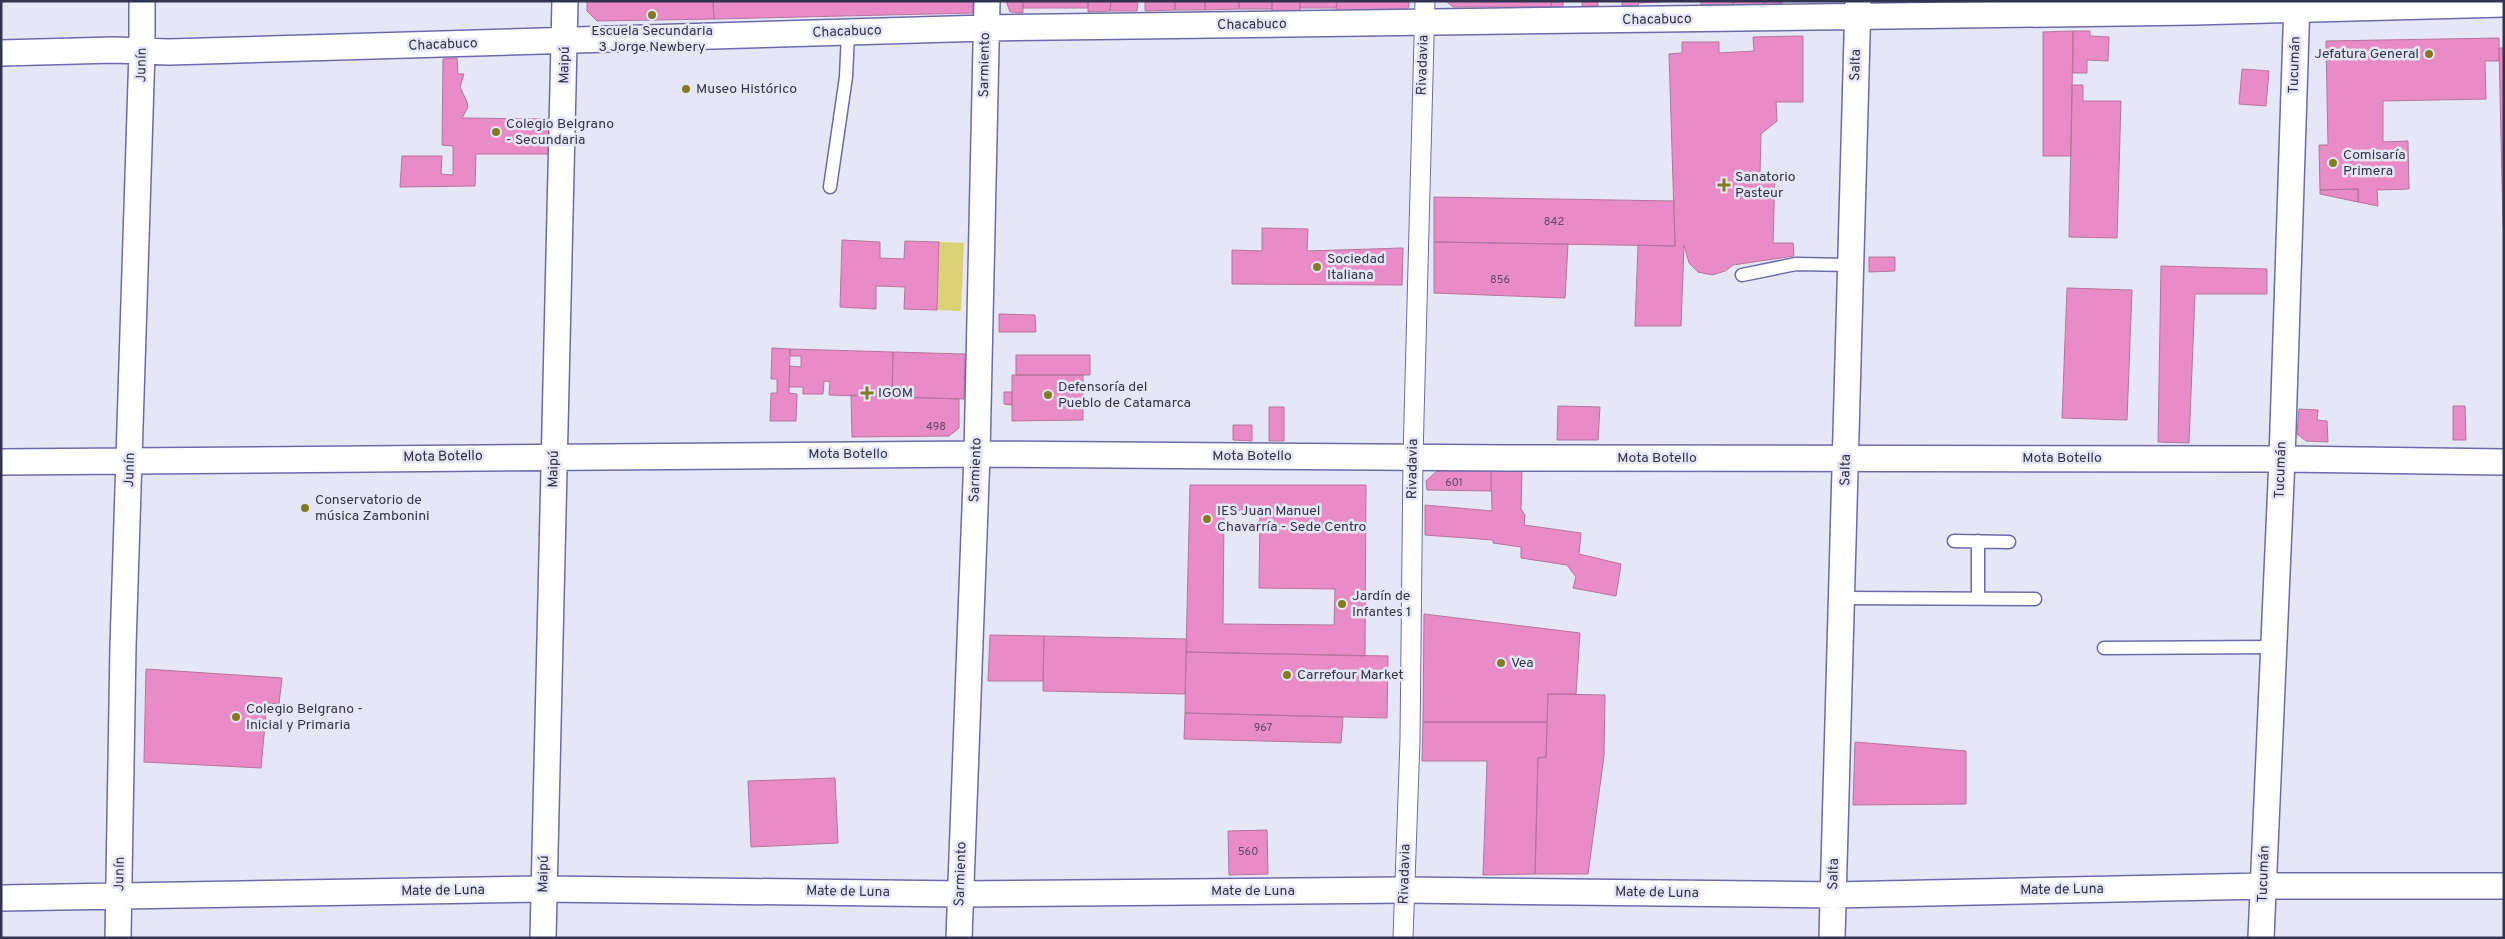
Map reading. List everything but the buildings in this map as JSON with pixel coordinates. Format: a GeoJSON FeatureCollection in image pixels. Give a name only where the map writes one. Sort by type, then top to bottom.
{"type":"FeatureCollection","features":[{"type":"Feature","properties":{"kind":"street","name":"Junín"},"geometry":{"type":"LineString","coordinates":[[118,938],[123,646],[130,461],[142,1]]}},
{"type":"Feature","properties":{"kind":"street","name":"Maipú"},"geometry":{"type":"LineString","coordinates":[[543,938],[566,1]]}},
{"type":"Feature","properties":{"kind":"street","name":"Sarmiento"},"geometry":{"type":"LineString","coordinates":[[959,938],[977,454],[986,1]]}},
{"type":"Feature","properties":{"kind":"street","name":"Chacabuco"},"geometry":{"type":"LineString","coordinates":[[1,53],[566,41],[1425,12],[2498,3]]}},
{"type":"Feature","properties":{"kind":"street","name":"Tucumán"},"geometry":{"type":"LineString","coordinates":[[2261,938],[2282,459],[2297,5]]}},
{"type":"Feature","properties":{"kind":"street","name":"Salta"},"geometry":{"type":"LineString","coordinates":[[1832,938],[1857,9]]}},
{"type":"Feature","properties":{"kind":"street","name":"Rivadavia"},"geometry":{"type":"LineString","coordinates":[[1403,938],[1410,740],[1413,457],[1425,12]]}},
{"type":"Feature","properties":{"kind":"street","name":"Mota Botello"},"geometry":{"type":"LineString","coordinates":[[1,462],[977,454],[2282,459],[2504,462]]}},
{"type":"Feature","properties":{"kind":"street","name":"Mate de Luna"},"geometry":{"type":"LineString","coordinates":[[1,898],[544,889],[960,894],[1405,890],[1834,895],[2263,886],[2504,886]]}},
{"type":"Feature","properties":{"kind":"lane"},"geometry":{"type":"LineString","coordinates":[[830,187],[843,96],[848,32]]}},
{"type":"Feature","properties":{"kind":"lane"},"geometry":{"type":"LineString","coordinates":[[1742,275],[1796,264],[1851,265]]}},
{"type":"Feature","properties":{"kind":"lane"},"geometry":{"type":"LineString","coordinates":[[1954,541],[2009,542]]}},
{"type":"Feature","properties":{"kind":"lane"},"geometry":{"type":"LineString","coordinates":[[1978,542],[1978,598]]}},
{"type":"Feature","properties":{"kind":"lane"},"geometry":{"type":"LineString","coordinates":[[1842,598],[2035,599]]}},
{"type":"Feature","properties":{"kind":"lane"},"geometry":{"type":"LineString","coordinates":[[2104,648],[2274,647]]}},
{"type":"Feature","properties":{"kind":"shaded area"},"geometry":{"type":"Polygon","coordinates":[[[939,242],[964,243],[961,311],[937,310],[939,242]]]}},
{"type":"Feature","properties":{"kind":"place","name":"Escuela Secundaria 3 Jorge Newbery"},"geometry":{"type":"Point","coordinates":[652,15]}},
{"type":"Feature","properties":{"kind":"place","name":"Jefatura General"},"geometry":{"type":"Point","coordinates":[2429,54]}},
{"type":"Feature","properties":{"kind":"place","name":"Museo Histórico"},"geometry":{"type":"Point","coordinates":[686,89]}},
{"type":"Feature","properties":{"kind":"place","name":"Colegio Belgrano - Secundaria"},"geometry":{"type":"Point","coordinates":[496,132]}},
{"type":"Feature","properties":{"kind":"place","name":"Comisaría Primera"},"geometry":{"type":"Point","coordinates":[2333,163]}},
{"type":"Feature","properties":{"kind":"place","name":"Sanatorio Pasteur"},"geometry":{"type":"Point","coordinates":[1724,185]}},
{"type":"Feature","properties":{"kind":"place","name":"Sociedad Italiana"},"geometry":{"type":"Point","coordinates":[1317,267]}},
{"type":"Feature","properties":{"kind":"place","name":"IGOM"},"geometry":{"type":"Point","coordinates":[867,393]}},
{"type":"Feature","properties":{"kind":"place","name":"Defensoría del Pueblo de Catamarca"},"geometry":{"type":"Point","coordinates":[1048,395]}},
{"type":"Feature","properties":{"kind":"place","name":"Conservatorio de música Zambonini"},"geometry":{"type":"Point","coordinates":[305,508]}},
{"type":"Feature","properties":{"kind":"place","name":"IES Juan Manuel Chavarría - Sede Centro"},"geometry":{"type":"Point","coordinates":[1207,519]}},
{"type":"Feature","properties":{"kind":"place","name":"Jardín de Infantes 1"},"geometry":{"type":"Point","coordinates":[1342,604]}},
{"type":"Feature","properties":{"kind":"place","name":"Vea"},"geometry":{"type":"Point","coordinates":[1501,663]}},
{"type":"Feature","properties":{"kind":"place","name":"Carrefour Market"},"geometry":{"type":"Point","coordinates":[1287,675]}},
{"type":"Feature","properties":{"kind":"place","name":"Colegio Belgrano - Inicial y Primaria"},"geometry":{"type":"Point","coordinates":[236,717]}}]}
